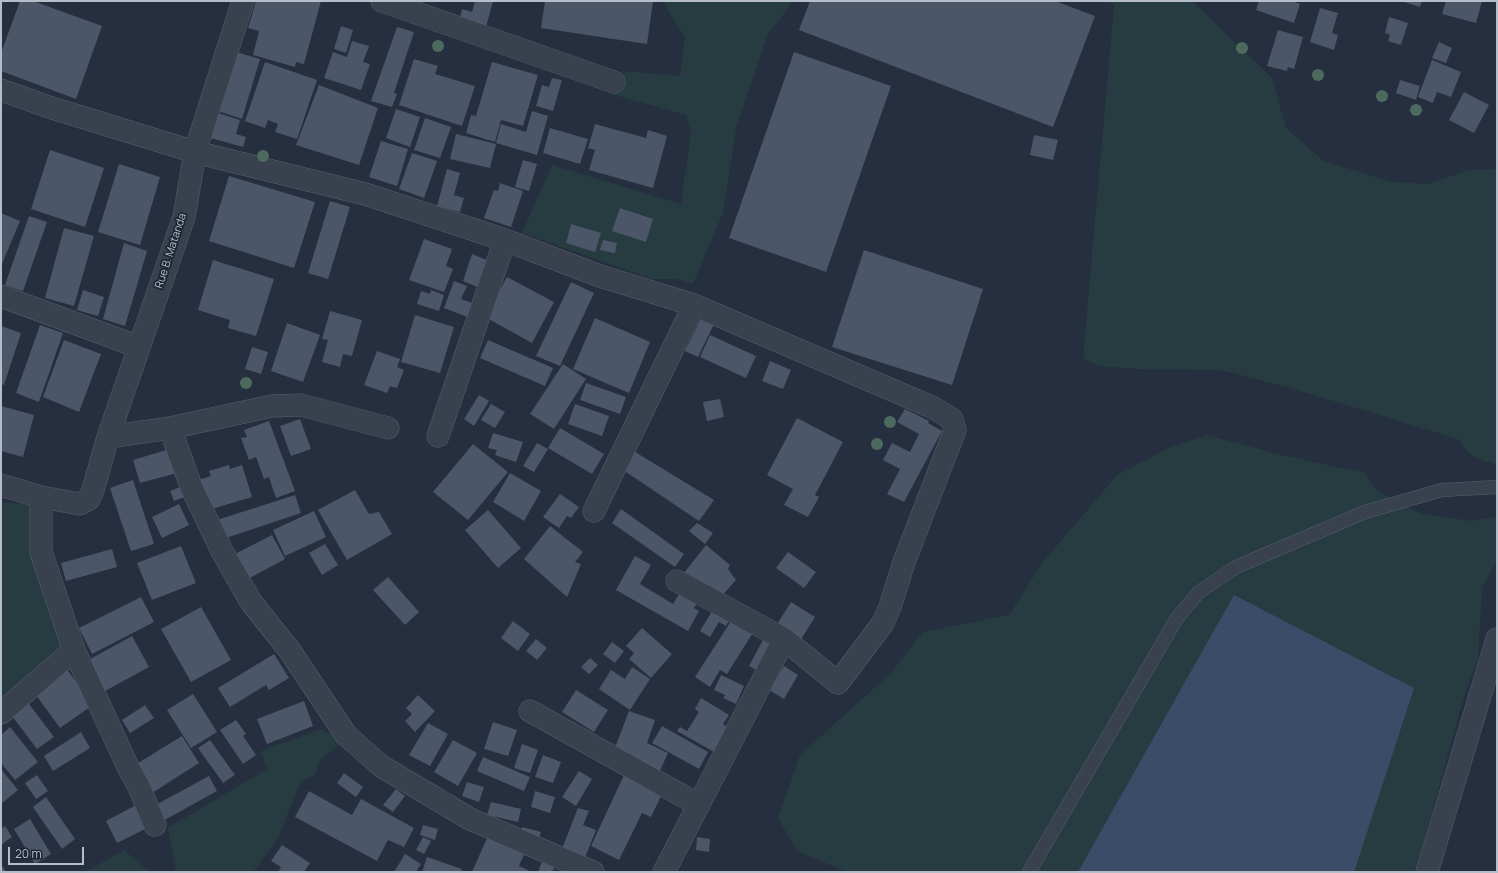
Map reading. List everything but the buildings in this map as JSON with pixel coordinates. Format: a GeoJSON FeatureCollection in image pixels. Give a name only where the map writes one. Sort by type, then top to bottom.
{"type":"FeatureCollection","features":[{"type":"Feature","properties":{"kind":"street","name":"Rue B. Matanda"},"geometry":{"type":"LineString","coordinates":[[41,498],[80,504],[89,499],[93,490],[108,437],[184,217],[195,152],[243,1]]}},
{"type":"Feature","properties":{"kind":"street"},"geometry":{"type":"LineString","coordinates":[[382,1],[614,82]]}},
{"type":"Feature","properties":{"kind":"street"},"geometry":{"type":"LineString","coordinates":[[1,90],[52,108],[195,152],[365,194],[505,240],[600,276],[694,305],[934,408],[952,419],[955,430],[904,562],[890,607],[883,623],[838,683],[784,639],[677,581]]}},
{"type":"Feature","properties":{"kind":"street"},"geometry":{"type":"LineString","coordinates":[[438,436],[505,240]]}},
{"type":"Feature","properties":{"kind":"street"},"geometry":{"type":"LineString","coordinates":[[1,296],[139,347]]}},
{"type":"Feature","properties":{"kind":"street"},"geometry":{"type":"LineString","coordinates":[[594,511],[694,305]]}},
{"type":"Feature","properties":{"kind":"street"},"geometry":{"type":"LineString","coordinates":[[108,437],[170,428],[272,406],[300,405],[388,428]]}},
{"type":"Feature","properties":{"kind":"street"},"geometry":{"type":"LineString","coordinates":[[170,428],[192,489],[222,551],[250,602],[290,651],[346,735],[381,766],[470,819],[593,872]]}},
{"type":"Feature","properties":{"kind":"street"},"geometry":{"type":"LineString","coordinates":[[1,485],[41,498],[41,552],[74,650],[155,825]]}},
{"type":"Feature","properties":{"kind":"street"},"geometry":{"type":"LineString","coordinates":[[664,872],[784,639]]}},
{"type":"Feature","properties":{"kind":"street"},"geometry":{"type":"LineString","coordinates":[[1427,872],[1497,639]]}},
{"type":"Feature","properties":{"kind":"street"},"geometry":{"type":"LineString","coordinates":[[1,713],[74,650]]}},
{"type":"Feature","properties":{"kind":"street"},"geometry":{"type":"LineString","coordinates":[[530,711],[699,804]]}},
{"type":"Feature","properties":{"kind":"lane"},"geometry":{"type":"LineString","coordinates":[[1029,872],[1177,618],[1199,592],[1236,567],[1365,512],[1442,490],[1497,487]]}},
{"type":"Feature","properties":{"kind":"green space"},"geometry":{"type":"Polygon","coordinates":[[[662,1],[791,1],[790,6],[768,34],[736,128],[723,213],[693,284],[677,279],[652,279],[522,233],[552,165],[681,204],[691,132],[686,115],[611,94],[623,71],[680,76],[685,37],[662,1]]]}},
{"type":"Feature","properties":{"kind":"green space"},"geometry":{"type":"Polygon","coordinates":[[[1105,1],[1192,1],[1272,78],[1286,128],[1324,161],[1392,182],[1427,184],[1469,170],[1497,169],[1497,465],[1481,460],[1470,454],[1458,439],[1297,390],[1221,370],[1138,369],[1098,366],[1083,358],[1114,5],[1105,1]]]}},
{"type":"Feature","properties":{"kind":"green space"},"geometry":{"type":"Polygon","coordinates":[[[1207,435],[1281,455],[1365,473],[1377,491],[1421,514],[1472,521],[1497,517],[1497,561],[1482,588],[1478,659],[1464,696],[1416,872],[847,872],[797,851],[778,818],[800,755],[891,673],[923,632],[1009,615],[1043,562],[1117,475],[1169,448],[1207,435]]]}},
{"type":"Feature","properties":{"kind":"green space"},"geometry":{"type":"Polygon","coordinates":[[[1,502],[31,505],[64,653],[1,701],[1,502]]]}},
{"type":"Feature","properties":{"kind":"green space"},"geometry":{"type":"Polygon","coordinates":[[[321,729],[343,741],[319,761],[315,775],[301,781],[277,840],[253,872],[175,872],[168,828],[267,769],[261,751],[321,729]]]}},
{"type":"Feature","properties":{"kind":"green space"},"geometry":{"type":"Polygon","coordinates":[[[124,850],[150,872],[86,872],[124,850]]]}},
{"type":"Feature","properties":{"kind":"water"},"geometry":{"type":"Polygon","coordinates":[[[1234,595],[1414,688],[1354,872],[1078,872],[1234,595]]]}}]}
